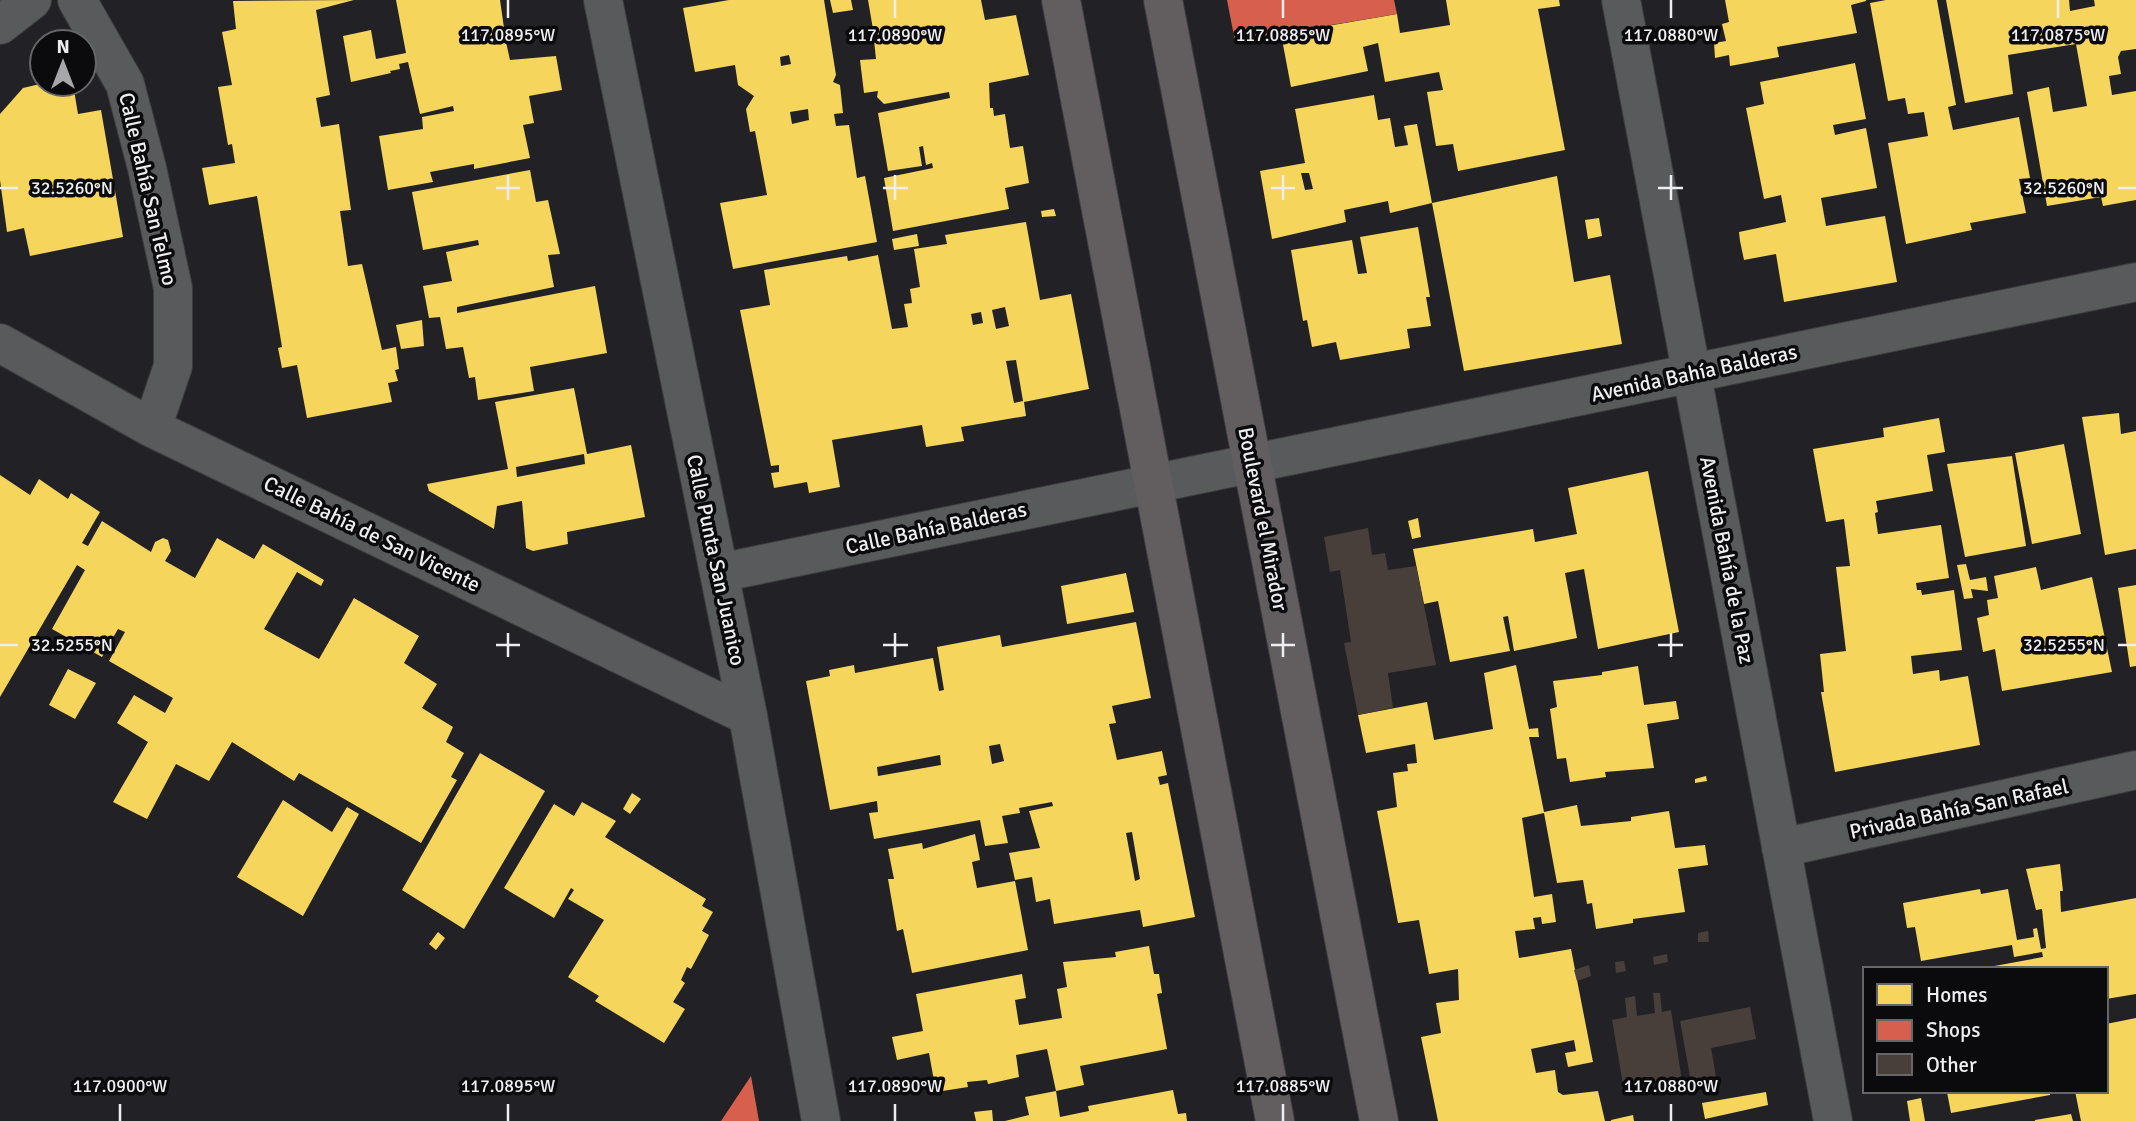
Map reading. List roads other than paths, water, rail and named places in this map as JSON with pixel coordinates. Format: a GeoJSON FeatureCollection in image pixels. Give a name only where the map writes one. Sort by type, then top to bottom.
{"type":"FeatureCollection","features":[{"type":"Feature","properties":{"kind":"main road"},"geometry":{"type":"LineString","coordinates":[[1061,0],[1275,1121]]}},
{"type":"Feature","properties":{"kind":"main road","name":"Boulevard el Mirador"},"geometry":{"type":"LineString","coordinates":[[1163,0],[1378,1121]]}},
{"type":"Feature","properties":{"kind":"street"},"geometry":{"type":"LineString","coordinates":[[0,25],[32,0]]}},
{"type":"Feature","properties":{"kind":"street","name":"Calle Bahía San Telmo"},"geometry":{"type":"LineString","coordinates":[[76,0],[125,84],[147,168],[173,288],[173,366],[152,428]]}},
{"type":"Feature","properties":{"kind":"street","name":"Calle Punta San Juanico"},"geometry":{"type":"LineString","coordinates":[[603,0],[748,716],[821,1121]]}},
{"type":"Feature","properties":{"kind":"street","name":"Avenida Bahía de la Paz"},"geometry":{"type":"LineString","coordinates":[[1621,0],[1833,1121]]}},
{"type":"Feature","properties":{"kind":"street","name":"Avenida Bahía Balderas"},"geometry":{"type":"LineString","coordinates":[[1153,483],[2136,282]]}},
{"type":"Feature","properties":{"kind":"street","name":"Calle Bahía de San Vicente"},"geometry":{"type":"LineString","coordinates":[[0,343],[152,428],[748,716]]}},
{"type":"Feature","properties":{"kind":"street","name":"Calle Bahía Balderas"},"geometry":{"type":"LineString","coordinates":[[719,573],[1153,483]]}},
{"type":"Feature","properties":{"kind":"street","name":"Privada Bahía San Rafael"},"geometry":{"type":"LineString","coordinates":[[1781,848],[2136,770]]}}]}
